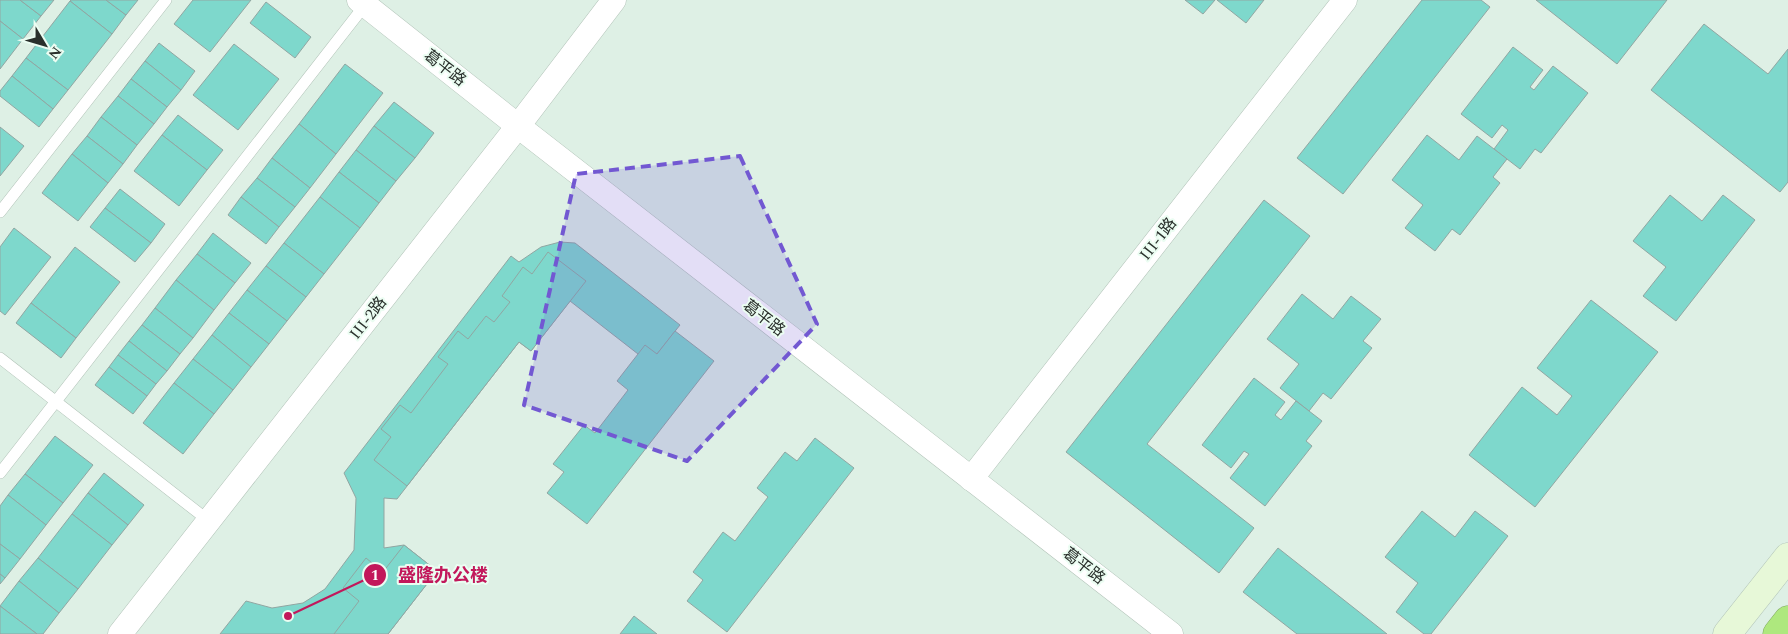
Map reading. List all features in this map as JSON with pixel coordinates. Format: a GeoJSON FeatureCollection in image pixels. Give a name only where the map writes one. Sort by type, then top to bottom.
{"type":"FeatureCollection","features":[{"type":"Feature","properties":{"kind":"highway"},"geometry":{"type":"LineString","coordinates":[[1777,634],[1788,620]]}},
{"type":"Feature","properties":{"kind":"street","name":"III-2路"},"geometry":{"type":"LineString","coordinates":[[120,634],[518,126],[614,0]]}},
{"type":"Feature","properties":{"kind":"street","name":"III-1路"},"geometry":{"type":"LineString","coordinates":[[971,479],[1345,0]]}},
{"type":"Feature","properties":{"kind":"street","name":"葛平路"},"geometry":{"type":"LineString","coordinates":[[362,2],[518,126],[1170,634]]}},
{"type":"Feature","properties":{"kind":"street"},"geometry":{"type":"LineString","coordinates":[[1727,634],[1788,557]]}},
{"type":"Feature","properties":{"kind":"lane"},"geometry":{"type":"LineString","coordinates":[[0,212],[166,0]]}},
{"type":"Feature","properties":{"kind":"lane"},"geometry":{"type":"LineString","coordinates":[[0,473],[362,2]]}},
{"type":"Feature","properties":{"kind":"lane"},"geometry":{"type":"LineString","coordinates":[[0,358],[209,521]]}},
{"type":"Feature","properties":{"kind":"highlighted area"},"geometry":{"type":"Polygon","coordinates":[[[740,156],[817,324],[687,461],[524,405],[576,174],[740,156]]]}},
{"type":"Feature","properties":{"kind":"building"},"geometry":{"type":"Polygon","coordinates":[[[0,0],[20,0],[41,16],[23,39],[0,21],[0,0]]]}},
{"type":"Feature","properties":{"kind":"building"},"geometry":{"type":"Polygon","coordinates":[[[20,0],[54,0],[41,16],[20,0]]]}},
{"type":"Feature","properties":{"kind":"building"},"geometry":{"type":"Polygon","coordinates":[[[71,0],[106,0],[126,15],[112,34],[71,0]]]}},
{"type":"Feature","properties":{"kind":"building"},"geometry":{"type":"Polygon","coordinates":[[[106,0],[138,0],[126,15],[106,0]]]}},
{"type":"Feature","properties":{"kind":"building"},"geometry":{"type":"Polygon","coordinates":[[[193,0],[251,0],[210,52],[174,24],[193,0]]]}},
{"type":"Feature","properties":{"kind":"building"},"geometry":{"type":"Polygon","coordinates":[[[1185,0],[1215,0],[1203,14],[1185,0]]]}},
{"type":"Feature","properties":{"kind":"building"},"geometry":{"type":"Polygon","coordinates":[[[1217,0],[1264,0],[1246,23],[1217,0]]]}},
{"type":"Feature","properties":{"kind":"building"},"geometry":{"type":"Polygon","coordinates":[[[1422,0],[1481,0],[1490,7],[1343,194],[1297,158],[1422,0]]]}},
{"type":"Feature","properties":{"kind":"building"},"geometry":{"type":"Polygon","coordinates":[[[1536,0],[1667,0],[1617,64],[1536,0]]]}},
{"type":"Feature","properties":{"kind":"building"},"geometry":{"type":"Polygon","coordinates":[[[70,1],[112,34],[68,90],[26,58],[70,1]]]}},
{"type":"Feature","properties":{"kind":"building"},"geometry":{"type":"Polygon","coordinates":[[[266,2],[311,37],[295,58],[250,23],[266,2]]]}},
{"type":"Feature","properties":{"kind":"building"},"geometry":{"type":"Polygon","coordinates":[[[0,21],[23,39],[0,69],[0,21]]]}},
{"type":"Feature","properties":{"kind":"building"},"geometry":{"type":"Polygon","coordinates":[[[1704,24],[1768,74],[1788,49],[1788,182],[1780,192],[1651,90],[1704,24]]]}},
{"type":"Feature","properties":{"kind":"building"},"geometry":{"type":"Polygon","coordinates":[[[159,43],[195,71],[181,90],[145,61],[159,43]]]}},
{"type":"Feature","properties":{"kind":"building"},"geometry":{"type":"Polygon","coordinates":[[[234,44],[279,79],[238,130],[193,95],[234,44]]]}},
{"type":"Feature","properties":{"kind":"building"},"geometry":{"type":"Polygon","coordinates":[[[1513,47],[1543,70],[1530,87],[1534,90],[1553,66],[1588,93],[1541,153],[1535,149],[1520,169],[1494,149],[1508,130],[1502,125],[1492,138],[1461,114],[1513,47]]]}},
{"type":"Feature","properties":{"kind":"building"},"geometry":{"type":"Polygon","coordinates":[[[26,58],[68,90],[53,109],[12,76],[26,58]]]}},
{"type":"Feature","properties":{"kind":"building"},"geometry":{"type":"Polygon","coordinates":[[[145,61],[181,90],[167,107],[131,79],[145,61]]]}},
{"type":"Feature","properties":{"kind":"building"},"geometry":{"type":"Polygon","coordinates":[[[345,64],[383,93],[336,154],[299,124],[345,64]]]}},
{"type":"Feature","properties":{"kind":"building"},"geometry":{"type":"Polygon","coordinates":[[[12,76],[53,109],[39,127],[0,96],[0,91],[12,76]]]}},
{"type":"Feature","properties":{"kind":"building"},"geometry":{"type":"Polygon","coordinates":[[[131,79],[167,107],[154,124],[118,96],[131,79]]]}},
{"type":"Feature","properties":{"kind":"building"},"geometry":{"type":"Polygon","coordinates":[[[118,96],[154,124],[137,145],[101,117],[118,96]]]}},
{"type":"Feature","properties":{"kind":"building"},"geometry":{"type":"Polygon","coordinates":[[[394,102],[434,133],[415,158],[374,126],[394,102]]]}},
{"type":"Feature","properties":{"kind":"building"},"geometry":{"type":"Polygon","coordinates":[[[178,115],[223,150],[207,170],[162,135],[178,115]]]}},
{"type":"Feature","properties":{"kind":"building"},"geometry":{"type":"Polygon","coordinates":[[[101,117],[137,145],[123,164],[87,136],[101,117]]]}},
{"type":"Feature","properties":{"kind":"building"},"geometry":{"type":"Polygon","coordinates":[[[299,124],[336,154],[310,188],[272,158],[299,124]]]}},
{"type":"Feature","properties":{"kind":"building"},"geometry":{"type":"Polygon","coordinates":[[[374,126],[415,158],[396,181],[356,150],[374,126]]]}},
{"type":"Feature","properties":{"kind":"building"},"geometry":{"type":"Polygon","coordinates":[[[0,127],[24,146],[0,176],[0,127]]]}},
{"type":"Feature","properties":{"kind":"building"},"geometry":{"type":"Polygon","coordinates":[[[162,135],[207,170],[179,206],[134,171],[162,135]]]}},
{"type":"Feature","properties":{"kind":"building"},"geometry":{"type":"Polygon","coordinates":[[[1427,135],[1459,160],[1477,136],[1507,159],[1493,177],[1500,183],[1460,235],[1452,229],[1435,251],[1405,228],[1423,205],[1392,180],[1427,135]]]}},
{"type":"Feature","properties":{"kind":"building"},"geometry":{"type":"Polygon","coordinates":[[[87,136],[123,164],[108,183],[72,154],[87,136]]]}},
{"type":"Feature","properties":{"kind":"building"},"geometry":{"type":"Polygon","coordinates":[[[356,150],[396,181],[379,203],[339,172],[356,150]]]}},
{"type":"Feature","properties":{"kind":"building"},"geometry":{"type":"Polygon","coordinates":[[[72,154],[108,183],[78,221],[42,193],[72,154]]]}},
{"type":"Feature","properties":{"kind":"building"},"geometry":{"type":"Polygon","coordinates":[[[272,158],[310,188],[295,207],[257,178],[272,158]]]}},
{"type":"Feature","properties":{"kind":"building"},"geometry":{"type":"Polygon","coordinates":[[[339,172],[379,203],[360,228],[320,197],[339,172]]]}},
{"type":"Feature","properties":{"kind":"building"},"geometry":{"type":"Polygon","coordinates":[[[257,178],[295,207],[279,227],[241,197],[257,178]]]}},
{"type":"Feature","properties":{"kind":"building"},"geometry":{"type":"Polygon","coordinates":[[[120,189],[165,224],[151,243],[105,208],[120,189]]]}},
{"type":"Feature","properties":{"kind":"building"},"geometry":{"type":"Polygon","coordinates":[[[1670,195],[1702,221],[1723,195],[1755,220],[1676,321],[1643,296],[1666,267],[1633,241],[1670,195]]]}},
{"type":"Feature","properties":{"kind":"building"},"geometry":{"type":"Polygon","coordinates":[[[241,197],[279,227],[266,244],[228,215],[241,197]]]}},
{"type":"Feature","properties":{"kind":"building"},"geometry":{"type":"Polygon","coordinates":[[[320,197],[360,228],[324,274],[284,243],[320,197]]]}},
{"type":"Feature","properties":{"kind":"building"},"geometry":{"type":"Polygon","coordinates":[[[1264,200],[1310,236],[1147,444],[1254,528],[1219,573],[1066,452],[1264,200]]]}},
{"type":"Feature","properties":{"kind":"building"},"geometry":{"type":"Polygon","coordinates":[[[105,208],[151,243],[135,262],[90,227],[105,208]]]}},
{"type":"Feature","properties":{"kind":"building"},"geometry":{"type":"Polygon","coordinates":[[[14,228],[51,257],[5,315],[0,311],[0,247],[14,228]]]}},
{"type":"Feature","properties":{"kind":"building"},"geometry":{"type":"Polygon","coordinates":[[[213,233],[251,263],[235,283],[197,254],[213,233]]]}},
{"type":"Feature","properties":{"kind":"building"},"geometry":{"type":"Polygon","coordinates":[[[560,242],[575,243],[680,325],[657,354],[638,354],[570,301],[531,351],[519,342],[397,499],[384,498],[384,548],[404,545],[437,571],[388,634],[220,634],[246,601],[272,608],[303,603],[325,589],[354,550],[356,498],[344,473],[511,256],[519,262],[541,247],[560,242]]]}},
{"type":"Feature","properties":{"kind":"building"},"geometry":{"type":"Polygon","coordinates":[[[284,243],[324,274],[306,297],[266,266],[284,243]]]}},
{"type":"Feature","properties":{"kind":"building"},"geometry":{"type":"Polygon","coordinates":[[[75,247],[120,282],[76,338],[31,303],[75,247]]]}},
{"type":"Feature","properties":{"kind":"building"},"geometry":{"type":"Polygon","coordinates":[[[548,252],[586,281],[531,351],[519,342],[407,486],[374,460],[391,437],[381,429],[400,405],[411,413],[448,364],[438,357],[458,331],[468,339],[486,316],[494,322],[510,302],[502,296],[523,267],[532,274],[548,252]]]}},
{"type":"Feature","properties":{"kind":"building"},"geometry":{"type":"Polygon","coordinates":[[[197,254],[235,283],[214,310],[176,280],[197,254]]]}},
{"type":"Feature","properties":{"kind":"building"},"geometry":{"type":"Polygon","coordinates":[[[266,266],[306,297],[287,321],[247,290],[266,266]]]}},
{"type":"Feature","properties":{"kind":"building"},"geometry":{"type":"Polygon","coordinates":[[[176,280],[214,310],[193,338],[155,308],[176,280]]]}},
{"type":"Feature","properties":{"kind":"building"},"geometry":{"type":"Polygon","coordinates":[[[247,290],[287,321],[269,344],[229,313],[247,290]]]}},
{"type":"Feature","properties":{"kind":"building"},"geometry":{"type":"Polygon","coordinates":[[[1302,294],[1333,319],[1351,296],[1381,319],[1363,341],[1372,348],[1331,399],[1323,393],[1309,411],[1280,388],[1299,364],[1267,339],[1302,294]]]}},
{"type":"Feature","properties":{"kind":"building"},"geometry":{"type":"Polygon","coordinates":[[[1591,300],[1658,352],[1535,507],[1469,455],[1522,387],[1557,415],[1572,396],[1537,368],[1591,300]]]}},
{"type":"Feature","properties":{"kind":"building"},"geometry":{"type":"Polygon","coordinates":[[[31,303],[76,338],[61,358],[16,323],[31,303]]]}},
{"type":"Feature","properties":{"kind":"building"},"geometry":{"type":"Polygon","coordinates":[[[155,308],[193,338],[180,354],[142,325],[155,308]]]}},
{"type":"Feature","properties":{"kind":"building"},"geometry":{"type":"Polygon","coordinates":[[[229,313],[269,344],[251,367],[212,335],[229,313]]]}},
{"type":"Feature","properties":{"kind":"building"},"geometry":{"type":"Polygon","coordinates":[[[142,325],[180,354],[167,371],[129,341],[142,325]]]}},
{"type":"Feature","properties":{"kind":"building"},"geometry":{"type":"Polygon","coordinates":[[[675,331],[714,361],[587,524],[547,493],[564,472],[553,464],[584,425],[595,433],[628,390],[617,381],[645,345],[657,354],[675,331]]]}},
{"type":"Feature","properties":{"kind":"building"},"geometry":{"type":"Polygon","coordinates":[[[212,335],[251,367],[233,390],[193,359],[212,335]]]}},
{"type":"Feature","properties":{"kind":"building"},"geometry":{"type":"Polygon","coordinates":[[[129,341],[167,371],[156,384],[118,355],[129,341]]]}},
{"type":"Feature","properties":{"kind":"building"},"geometry":{"type":"Polygon","coordinates":[[[118,355],[156,384],[147,396],[109,367],[118,355]]]}},
{"type":"Feature","properties":{"kind":"building"},"geometry":{"type":"Polygon","coordinates":[[[193,359],[233,390],[214,414],[174,383],[193,359]]]}},
{"type":"Feature","properties":{"kind":"building"},"geometry":{"type":"Polygon","coordinates":[[[109,367],[147,396],[133,414],[95,385],[109,367]]]}},
{"type":"Feature","properties":{"kind":"building"},"geometry":{"type":"Polygon","coordinates":[[[1254,378],[1285,402],[1275,415],[1281,420],[1296,401],[1322,421],[1306,441],[1312,446],[1265,506],[1230,478],[1249,454],[1244,451],[1231,468],[1202,445],[1254,378]]]}},
{"type":"Feature","properties":{"kind":"building"},"geometry":{"type":"Polygon","coordinates":[[[174,383],[214,414],[183,454],[143,423],[174,383]]]}},
{"type":"Feature","properties":{"kind":"building"},"geometry":{"type":"Polygon","coordinates":[[[55,436],[93,465],[63,503],[25,474],[55,436]]]}},
{"type":"Feature","properties":{"kind":"building"},"geometry":{"type":"Polygon","coordinates":[[[815,438],[854,468],[727,632],[687,601],[703,580],[693,572],[723,532],[735,541],[768,497],[757,488],[785,452],[797,461],[815,438]]]}},
{"type":"Feature","properties":{"kind":"building"},"geometry":{"type":"Polygon","coordinates":[[[104,473],[144,505],[128,525],[88,493],[104,473]]]}},
{"type":"Feature","properties":{"kind":"building"},"geometry":{"type":"Polygon","coordinates":[[[25,474],[63,503],[46,525],[8,495],[25,474]]]}},
{"type":"Feature","properties":{"kind":"building"},"geometry":{"type":"Polygon","coordinates":[[[88,493],[128,525],[112,545],[72,514],[88,493]]]}},
{"type":"Feature","properties":{"kind":"building"},"geometry":{"type":"Polygon","coordinates":[[[8,495],[46,525],[20,559],[0,544],[0,506],[8,495]]]}},
{"type":"Feature","properties":{"kind":"building"},"geometry":{"type":"Polygon","coordinates":[[[1422,511],[1455,537],[1475,511],[1508,536],[1431,634],[1424,634],[1396,612],[1418,583],[1385,557],[1422,511]]]}},
{"type":"Feature","properties":{"kind":"building"},"geometry":{"type":"Polygon","coordinates":[[[72,514],[112,545],[78,589],[38,558],[72,514]]]}},
{"type":"Feature","properties":{"kind":"building"},"geometry":{"type":"Polygon","coordinates":[[[0,544],[20,559],[5,578],[0,574],[0,544]]]}},
{"type":"Feature","properties":{"kind":"building"},"geometry":{"type":"Polygon","coordinates":[[[404,545],[437,571],[388,634],[334,634],[359,601],[343,588],[366,558],[383,572],[404,545]]]}},
{"type":"Feature","properties":{"kind":"building"},"geometry":{"type":"Polygon","coordinates":[[[1278,548],[1387,634],[1297,634],[1243,592],[1278,548]]]}},
{"type":"Feature","properties":{"kind":"building"},"geometry":{"type":"Polygon","coordinates":[[[38,558],[78,589],[59,613],[19,581],[38,558]]]}},
{"type":"Feature","properties":{"kind":"building"},"geometry":{"type":"Polygon","coordinates":[[[0,574],[5,578],[0,584],[0,574]]]}},
{"type":"Feature","properties":{"kind":"building"},"geometry":{"type":"Polygon","coordinates":[[[19,581],[59,613],[43,634],[37,634],[0,606],[19,581]]]}},
{"type":"Feature","properties":{"kind":"building"},"geometry":{"type":"Polygon","coordinates":[[[0,606],[37,634],[0,634],[0,606]]]}},
{"type":"Feature","properties":{"kind":"building"},"geometry":{"type":"Polygon","coordinates":[[[634,616],[657,634],[620,634],[634,616]]]}},
{"type":"Feature","properties":{"kind":"place","name":"盛隆办公楼"},"geometry":{"type":"Point","coordinates":[288,616]}}]}
